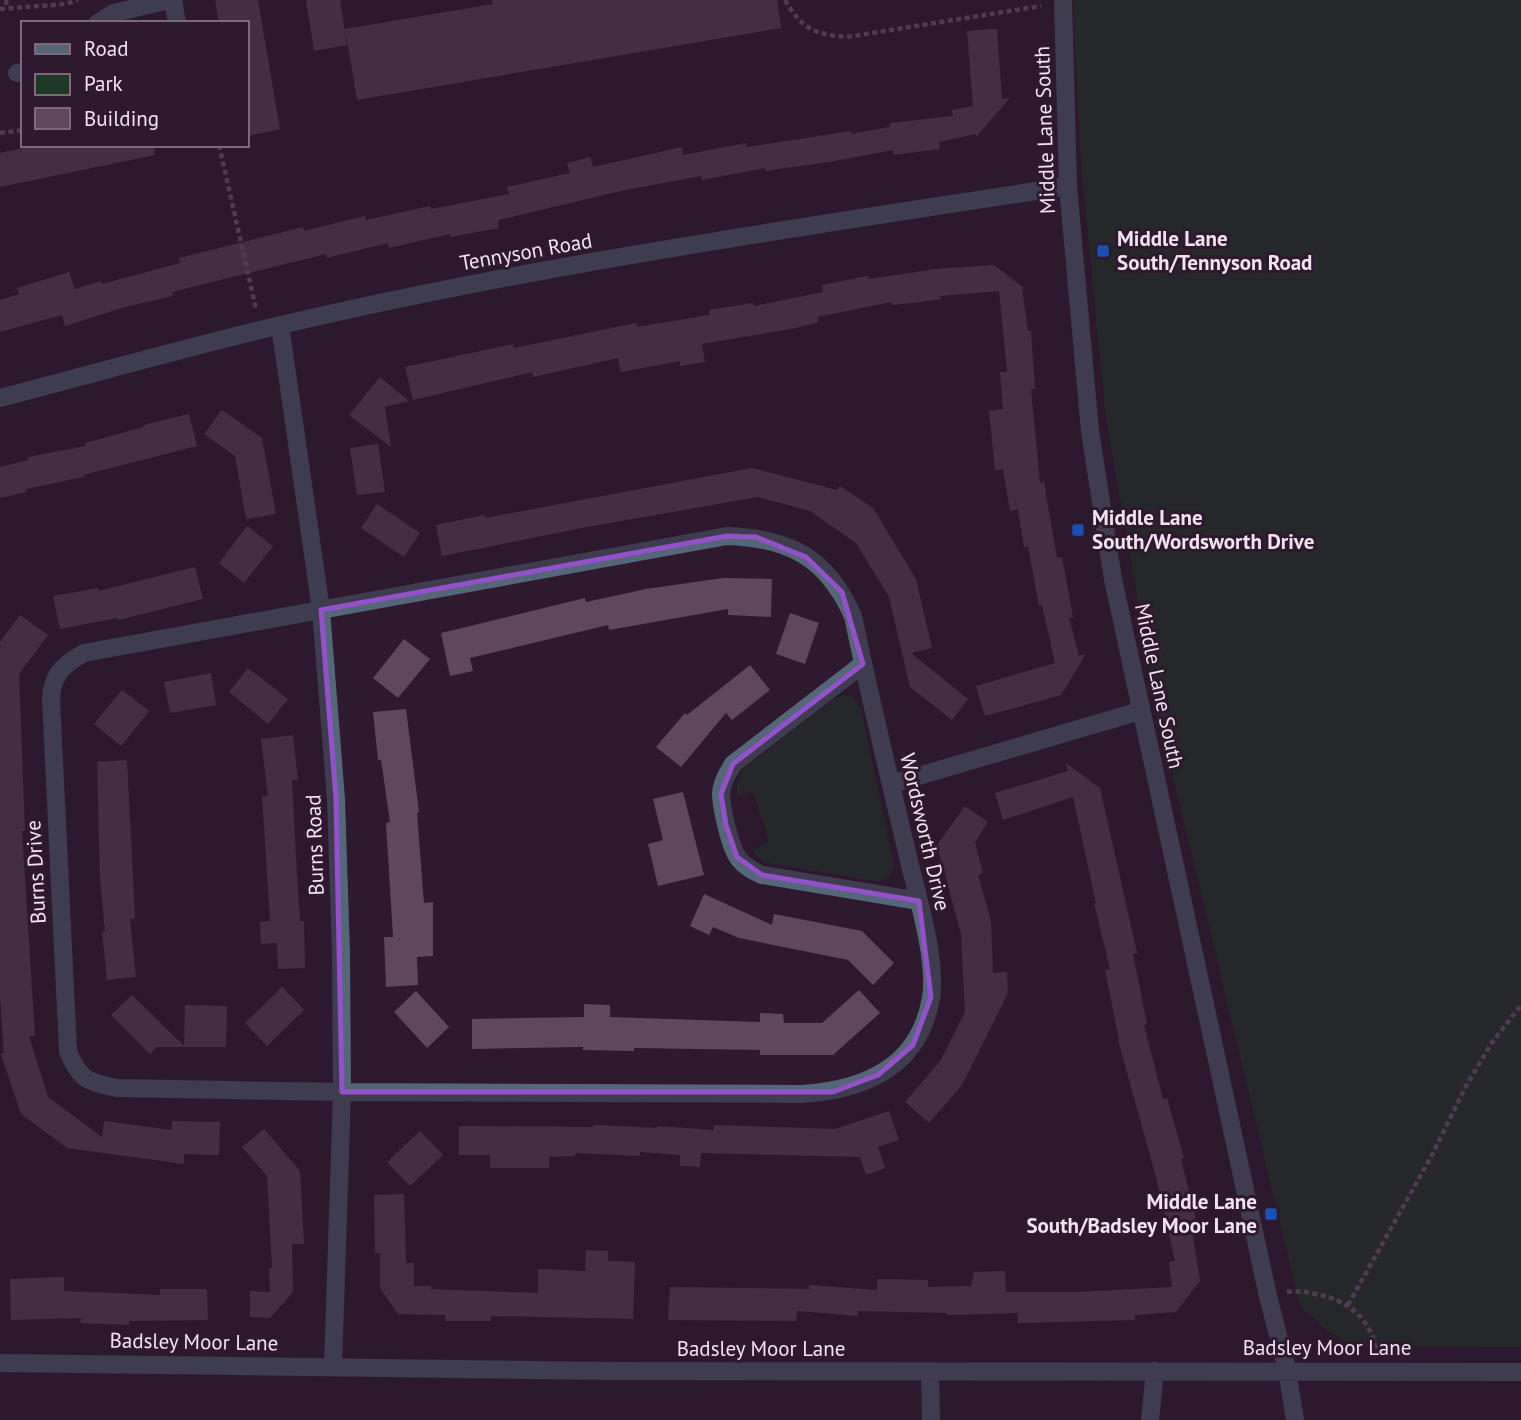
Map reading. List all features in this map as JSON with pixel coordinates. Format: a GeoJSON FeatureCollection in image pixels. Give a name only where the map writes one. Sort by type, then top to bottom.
{"type":"FeatureCollection","features":[{"type":"Feature","properties":{"kind":"street"},"geometry":{"type":"LineString","coordinates":[[101,21],[114,13],[171,0],[176,21]]}},
{"type":"Feature","properties":{"kind":"street","name":"Middle Lane South"},"geometry":{"type":"LineString","coordinates":[[1063,1],[1068,186],[1090,431],[1113,579],[1287,1370],[1295,1420]]}},
{"type":"Feature","properties":{"kind":"street","name":"Tennyson Road"},"geometry":{"type":"LineString","coordinates":[[0,398],[280,325],[469,285],[671,248],[1068,186]]}},
{"type":"Feature","properties":{"kind":"street","name":"Burns Road"},"geometry":{"type":"LineString","coordinates":[[280,325],[321,610],[336,799],[342,1092],[333,1367]]}},
{"type":"Feature","properties":{"kind":"street","name":"Wordsworth Drive"},"geometry":{"type":"LineString","coordinates":[[321,610],[727,537],[756,537],[782,544],[806,557],[826,572],[842,592],[853,617],[919,901],[932,971],[931,997],[925,1022],[913,1045],[878,1075],[857,1086],[833,1092],[342,1092]]}},
{"type":"Feature","properties":{"kind":"street","name":"Burns Drive"},"geometry":{"type":"LineString","coordinates":[[321,610],[84,653],[57,672],[52,685],[52,713],[68,1051],[75,1069],[85,1080],[117,1088],[342,1092]]}},
{"type":"Feature","properties":{"kind":"street"},"geometry":{"type":"LineString","coordinates":[[863,664],[733,764],[721,794],[726,825],[737,857],[747,868],[762,875],[919,901]]}},
{"type":"Feature","properties":{"kind":"street"},"geometry":{"type":"LineString","coordinates":[[891,784],[1140,711]]}},
{"type":"Feature","properties":{"kind":"street","name":"Badsley Moor Lane"},"geometry":{"type":"LineString","coordinates":[[0,1363],[930,1372],[1521,1372]]}},
{"type":"Feature","properties":{"kind":"street"},"geometry":{"type":"LineString","coordinates":[[1150,1420],[1155,1371]]}},
{"type":"Feature","properties":{"kind":"street"},"geometry":{"type":"LineString","coordinates":[[930,1372],[931,1420]]}},
{"type":"Feature","properties":{"kind":"path"},"geometry":{"type":"LineString","coordinates":[[5,0],[7,8]]}},
{"type":"Feature","properties":{"kind":"path"},"geometry":{"type":"LineString","coordinates":[[0,9],[66,4],[78,0]]}},
{"type":"Feature","properties":{"kind":"path"},"geometry":{"type":"LineString","coordinates":[[785,0],[792,13],[806,27],[823,35],[847,37],[1063,1]]}},
{"type":"Feature","properties":{"kind":"path"},"geometry":{"type":"LineString","coordinates":[[0,133],[21,130]]}},
{"type":"Feature","properties":{"kind":"path"},"geometry":{"type":"LineString","coordinates":[[219,147],[261,330]]}},
{"type":"Feature","properties":{"kind":"path"},"geometry":{"type":"LineString","coordinates":[[1348,1305],[1432,1155],[1465,1087],[1521,1005]]}},
{"type":"Feature","properties":{"kind":"path"},"geometry":{"type":"LineString","coordinates":[[1269,1296],[1296,1290],[1322,1295],[1348,1305],[1365,1320],[1374,1337],[1380,1370]]}},
{"type":"Feature","properties":{"kind":"highlighted area"},"geometry":{"type":"Polygon","coordinates":[[[727,536],[756,537],[806,557],[842,592],[863,664],[733,764],[721,794],[726,825],[737,857],[762,875],[919,901],[931,997],[913,1045],[878,1075],[833,1092],[342,1092],[336,799],[321,610],[727,536]]]}},
{"type":"Feature","properties":{"kind":"green space"},"geometry":{"type":"Polygon","coordinates":[[[1073,0],[1521,0],[1521,1347],[1354,1346],[1326,1330],[1300,1306],[1156,705],[1106,417],[1080,152],[1073,0]]]}},
{"type":"Feature","properties":{"kind":"green space"},"geometry":{"type":"Polygon","coordinates":[[[844,695],[853,697],[861,710],[894,865],[890,875],[879,881],[764,862],[752,850],[770,842],[753,792],[737,796],[737,784],[742,770],[831,701],[844,695]]]}},
{"type":"Feature","properties":{"kind":"building"},"geometry":{"type":"Polygon","coordinates":[[[215,0],[258,0],[280,129],[248,136],[248,21],[219,21],[215,0]]]}},
{"type":"Feature","properties":{"kind":"building"},"geometry":{"type":"Polygon","coordinates":[[[306,0],[340,0],[347,45],[314,51],[306,0]]]}},
{"type":"Feature","properties":{"kind":"building"},"geometry":{"type":"Polygon","coordinates":[[[492,0],[777,0],[781,28],[357,100],[345,29],[493,4],[492,0]]]}},
{"type":"Feature","properties":{"kind":"building"},"geometry":{"type":"Polygon","coordinates":[[[997,29],[1002,99],[1010,98],[976,137],[976,134],[939,142],[940,149],[893,155],[893,150],[702,180],[701,176],[625,190],[498,220],[499,228],[450,237],[450,234],[389,248],[388,243],[327,258],[326,254],[172,292],[173,296],[125,307],[65,326],[62,315],[0,332],[0,300],[19,294],[17,288],[69,272],[75,289],[101,281],[102,284],[180,263],[179,258],[303,227],[304,231],[365,216],[366,220],[430,206],[431,209],[509,194],[507,187],[570,173],[567,163],[590,157],[593,167],[682,147],[683,155],[746,143],[747,147],[851,131],[851,134],[890,127],[890,123],[953,116],[952,110],[973,106],[967,31],[997,29]]]}},
{"type":"Feature","properties":{"kind":"building"},"geometry":{"type":"Polygon","coordinates":[[[28,147],[154,147],[155,155],[0,187],[0,153],[28,147]]]}},
{"type":"Feature","properties":{"kind":"building"},"geometry":{"type":"Polygon","coordinates":[[[994,265],[1025,289],[1022,289],[1028,331],[1031,331],[1035,389],[1031,389],[1040,483],[1044,482],[1057,558],[1062,557],[1073,617],[1069,618],[1079,656],[1086,654],[1061,695],[985,716],[976,686],[1055,663],[1042,605],[1039,606],[1028,546],[1024,547],[1018,509],[1010,511],[1003,469],[995,470],[989,411],[1003,409],[1000,372],[1007,372],[999,291],[940,296],[941,299],[912,303],[891,305],[891,302],[818,317],[818,322],[796,328],[702,344],[705,362],[680,366],[680,361],[621,372],[618,358],[533,377],[532,372],[413,400],[405,367],[513,344],[514,348],[636,323],[637,327],[709,315],[709,310],[753,303],[754,306],[823,292],[822,285],[868,276],[869,279],[936,269],[994,265]]]}},
{"type":"Feature","properties":{"kind":"building"},"geometry":{"type":"Polygon","coordinates":[[[380,377],[409,401],[385,407],[391,447],[349,415],[380,377]]]}},
{"type":"Feature","properties":{"kind":"building"},"geometry":{"type":"Polygon","coordinates":[[[222,410],[262,438],[276,514],[246,519],[235,456],[204,434],[222,410]]]}},
{"type":"Feature","properties":{"kind":"building"},"geometry":{"type":"Polygon","coordinates":[[[189,414],[197,446],[0,498],[0,467],[28,460],[28,457],[86,446],[85,443],[189,414]]]}},
{"type":"Feature","properties":{"kind":"building"},"geometry":{"type":"Polygon","coordinates":[[[378,444],[385,492],[357,495],[350,448],[378,444]]]}},
{"type":"Feature","properties":{"kind":"building"},"geometry":{"type":"Polygon","coordinates":[[[752,468],[837,490],[840,486],[873,508],[916,579],[932,648],[911,653],[968,699],[952,720],[910,687],[889,597],[856,543],[810,511],[758,497],[442,556],[436,525],[752,468]]]}},
{"type":"Feature","properties":{"kind":"building"},"geometry":{"type":"Polygon","coordinates":[[[377,504],[420,533],[404,557],[361,528],[377,504]]]}},
{"type":"Feature","properties":{"kind":"building"},"geometry":{"type":"Polygon","coordinates":[[[247,526],[273,546],[244,583],[219,563],[247,526]]]}},
{"type":"Feature","properties":{"kind":"building"},"geometry":{"type":"Polygon","coordinates":[[[195,567],[203,599],[118,620],[117,618],[60,629],[53,596],[98,588],[99,591],[195,567]]]}},
{"type":"Feature","properties":{"kind":"building"},"geometry":{"type":"Polygon","coordinates":[[[723,578],[772,579],[771,617],[728,615],[728,609],[609,630],[608,625],[470,658],[473,671],[450,676],[441,633],[585,598],[586,602],[646,589],[723,578]]]}},
{"type":"Feature","properties":{"kind":"building"},"geometry":{"type":"Polygon","coordinates":[[[790,613],[819,623],[805,664],[776,654],[790,613]]]}},
{"type":"Feature","properties":{"kind":"building"},"geometry":{"type":"Polygon","coordinates":[[[20,615],[48,635],[19,674],[25,831],[22,831],[35,1036],[29,1036],[48,1097],[102,1137],[104,1121],[172,1130],[172,1121],[220,1122],[219,1155],[184,1154],[184,1164],[67,1148],[21,1114],[1,1054],[4,1053],[0,996],[0,642],[20,615]]]}},
{"type":"Feature","properties":{"kind":"building"},"geometry":{"type":"Polygon","coordinates":[[[404,639],[430,659],[398,698],[373,678],[404,639]]]}},
{"type":"Feature","properties":{"kind":"building"},"geometry":{"type":"Polygon","coordinates":[[[750,665],[770,690],[732,720],[726,713],[681,767],[656,747],[685,713],[687,715],[750,665]]]}},
{"type":"Feature","properties":{"kind":"building"},"geometry":{"type":"Polygon","coordinates":[[[248,668],[288,699],[268,724],[229,692],[248,668]]]}},
{"type":"Feature","properties":{"kind":"building"},"geometry":{"type":"Polygon","coordinates":[[[211,673],[216,705],[170,713],[164,682],[211,673]]]}},
{"type":"Feature","properties":{"kind":"building"},"geometry":{"type":"Polygon","coordinates":[[[122,690],[149,711],[121,746],[94,724],[122,690]]]}},
{"type":"Feature","properties":{"kind":"building"},"geometry":{"type":"Polygon","coordinates":[[[406,709],[419,812],[424,903],[433,902],[433,956],[417,957],[418,985],[386,987],[384,937],[393,937],[386,823],[390,822],[381,760],[378,760],[373,712],[406,709]]]}},
{"type":"Feature","properties":{"kind":"building"},"geometry":{"type":"Polygon","coordinates":[[[293,735],[298,780],[292,780],[300,921],[304,921],[305,968],[278,969],[277,943],[261,944],[260,922],[270,921],[262,796],[268,796],[261,739],[293,735]]]}},
{"type":"Feature","properties":{"kind":"building"},"geometry":{"type":"Polygon","coordinates":[[[127,760],[135,918],[130,919],[136,977],[107,980],[102,932],[105,932],[100,878],[97,762],[127,760]]]}},
{"type":"Feature","properties":{"kind":"building"},"geometry":{"type":"Polygon","coordinates":[[[1066,763],[1100,788],[1137,953],[1133,954],[1147,1024],[1144,1025],[1163,1099],[1167,1098],[1184,1158],[1181,1159],[1198,1228],[1192,1230],[1200,1281],[1176,1312],[1135,1315],[1135,1320],[1018,1323],[1018,1313],[948,1315],[858,1311],[858,1316],[797,1311],[796,1321],[668,1320],[670,1287],[809,1289],[809,1285],[877,1290],[877,1279],[928,1280],[928,1287],[971,1286],[974,1272],[1005,1271],[1006,1292],[1078,1292],[1172,1287],[1169,1262],[1175,1261],[1156,1177],[1118,1040],[1105,970],[1110,969],[1073,797],[1003,820],[995,793],[1068,771],[1066,763]]]}},
{"type":"Feature","properties":{"kind":"building"},"geometry":{"type":"Polygon","coordinates":[[[683,792],[704,875],[658,886],[648,844],[663,840],[653,799],[683,792]]]}},
{"type":"Feature","properties":{"kind":"building"},"geometry":{"type":"Polygon","coordinates":[[[965,806],[988,822],[975,842],[983,873],[978,875],[991,921],[993,973],[1007,972],[1008,993],[962,1085],[929,1123],[905,1102],[941,1060],[965,1012],[961,934],[937,845],[965,806]]]}},
{"type":"Feature","properties":{"kind":"building"},"geometry":{"type":"Polygon","coordinates":[[[704,894],[772,925],[774,914],[862,931],[894,963],[873,985],[848,960],[739,938],[713,927],[709,935],[690,926],[704,894]]]}},
{"type":"Feature","properties":{"kind":"building"},"geometry":{"type":"Polygon","coordinates":[[[282,987],[304,1010],[267,1046],[245,1023],[282,987]]]}},
{"type":"Feature","properties":{"kind":"building"},"geometry":{"type":"Polygon","coordinates":[[[859,990],[880,1013],[833,1055],[760,1055],[760,1050],[583,1050],[583,1047],[472,1049],[472,1019],[584,1017],[584,1004],[610,1005],[610,1017],[760,1022],[760,1013],[783,1014],[784,1023],[822,1023],[859,990]]]}},
{"type":"Feature","properties":{"kind":"building"},"geometry":{"type":"Polygon","coordinates":[[[416,991],[449,1027],[427,1048],[394,1012],[416,991]]]}},
{"type":"Feature","properties":{"kind":"building"},"geometry":{"type":"Polygon","coordinates":[[[132,995],[184,1046],[185,1005],[227,1006],[226,1047],[157,1047],[150,1054],[111,1015],[132,995]]]}},
{"type":"Feature","properties":{"kind":"building"},"geometry":{"type":"Polygon","coordinates":[[[889,1111],[899,1140],[878,1147],[885,1168],[866,1175],[860,1157],[701,1153],[700,1167],[680,1166],[680,1155],[640,1152],[640,1156],[575,1153],[575,1156],[549,1157],[549,1168],[490,1168],[490,1155],[459,1155],[459,1126],[657,1126],[714,1130],[714,1125],[835,1129],[889,1111]]]}},
{"type":"Feature","properties":{"kind":"building"},"geometry":{"type":"Polygon","coordinates":[[[264,1129],[300,1171],[304,1244],[292,1244],[293,1292],[270,1318],[250,1317],[250,1291],[270,1292],[269,1268],[272,1268],[267,1176],[242,1147],[264,1129]]]}},
{"type":"Feature","properties":{"kind":"building"},"geometry":{"type":"Polygon","coordinates":[[[420,1131],[443,1155],[410,1186],[387,1162],[420,1131]]]}},
{"type":"Feature","properties":{"kind":"building"},"geometry":{"type":"Polygon","coordinates":[[[404,1194],[406,1263],[414,1263],[414,1286],[538,1293],[538,1269],[585,1271],[586,1250],[608,1251],[608,1261],[635,1262],[633,1319],[491,1316],[491,1321],[445,1321],[445,1315],[398,1314],[380,1288],[380,1253],[375,1254],[374,1195],[404,1194]]]}},
{"type":"Feature","properties":{"kind":"building"},"geometry":{"type":"Polygon","coordinates":[[[64,1277],[64,1291],[160,1295],[160,1289],[207,1289],[208,1320],[129,1321],[129,1325],[80,1323],[81,1318],[11,1320],[10,1279],[64,1277]]]}},
{"type":"Feature","properties":{"kind":"place","name":"Middle Lane South/Tennyson Road"},"geometry":{"type":"Point","coordinates":[1103,251]}},
{"type":"Feature","properties":{"kind":"place","name":"Middle Lane South/Wordsworth Drive"},"geometry":{"type":"Point","coordinates":[1078,530]}},
{"type":"Feature","properties":{"kind":"place","name":"Middle Lane South/Badsley Moor Lane"},"geometry":{"type":"Point","coordinates":[1271,1214]}}]}
